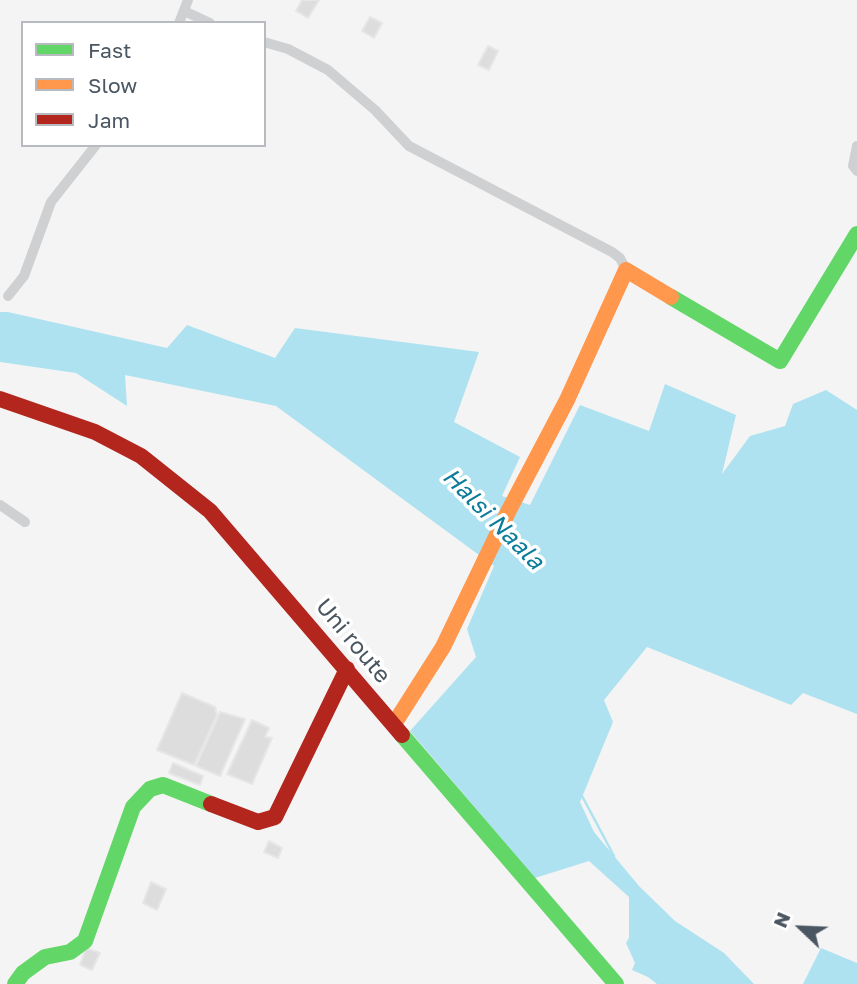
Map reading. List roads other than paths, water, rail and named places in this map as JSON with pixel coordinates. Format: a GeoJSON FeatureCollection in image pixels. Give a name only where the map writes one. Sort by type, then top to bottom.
{"type":"FeatureCollection","features":[{"type":"Feature","properties":{"kind":"street"},"geometry":{"type":"LineString","coordinates":[[186,6],[207,21]]}},
{"type":"Feature","properties":{"kind":"street"},"geometry":{"type":"LineString","coordinates":[[266,43],[288,49],[328,70],[375,110],[409,146],[612,251],[620,258],[626,270],[780,361],[857,234]]}},
{"type":"Feature","properties":{"kind":"street"},"geometry":{"type":"LineString","coordinates":[[857,146],[853,166],[857,171]]}},
{"type":"Feature","properties":{"kind":"street"},"geometry":{"type":"LineString","coordinates":[[8,296],[24,276],[51,202],[94,147]]}},
{"type":"Feature","properties":{"kind":"street"},"geometry":{"type":"LineString","coordinates":[[394,724],[443,648],[509,510],[567,400],[626,270]]}},
{"type":"Feature","properties":{"kind":"street","name":"Uni route"},"geometry":{"type":"LineString","coordinates":[[2,402],[95,432],[141,456],[210,511],[616,984]]}},
{"type":"Feature","properties":{"kind":"street"},"geometry":{"type":"LineString","coordinates":[[0,505],[25,522]]}},
{"type":"Feature","properties":{"kind":"street"},"geometry":{"type":"LineString","coordinates":[[15,984],[23,972],[45,957],[70,952],[85,941],[133,807],[150,789],[163,785],[258,822],[275,817],[347,669]]}},
{"type":"Feature","properties":{"kind":"water"},"geometry":{"type":"Polygon","coordinates":[[[0,312],[167,348],[187,325],[275,358],[295,328],[479,352],[454,422],[520,457],[502,496],[530,505],[580,405],[649,431],[665,384],[736,415],[722,474],[750,436],[785,426],[793,404],[826,390],[857,410],[857,714],[803,693],[791,705],[647,647],[604,700],[613,722],[580,802],[594,832],[639,886],[675,921],[724,953],[754,984],[657,984],[632,970],[635,963],[626,943],[629,938],[629,897],[589,861],[535,878],[410,731],[476,657],[467,629],[494,566],[276,406],[125,375],[127,406],[76,373],[0,362],[0,312]]]}},
{"type":"Feature","properties":{"kind":"water"},"geometry":{"type":"Polygon","coordinates":[[[821,948],[857,963],[857,984],[803,984],[821,948]]]}},
{"type":"Feature","properties":{"kind":"waterway","name":"Halsi Naala"},"geometry":{"type":"LineString","coordinates":[[581,794],[614,856]]}}]}
